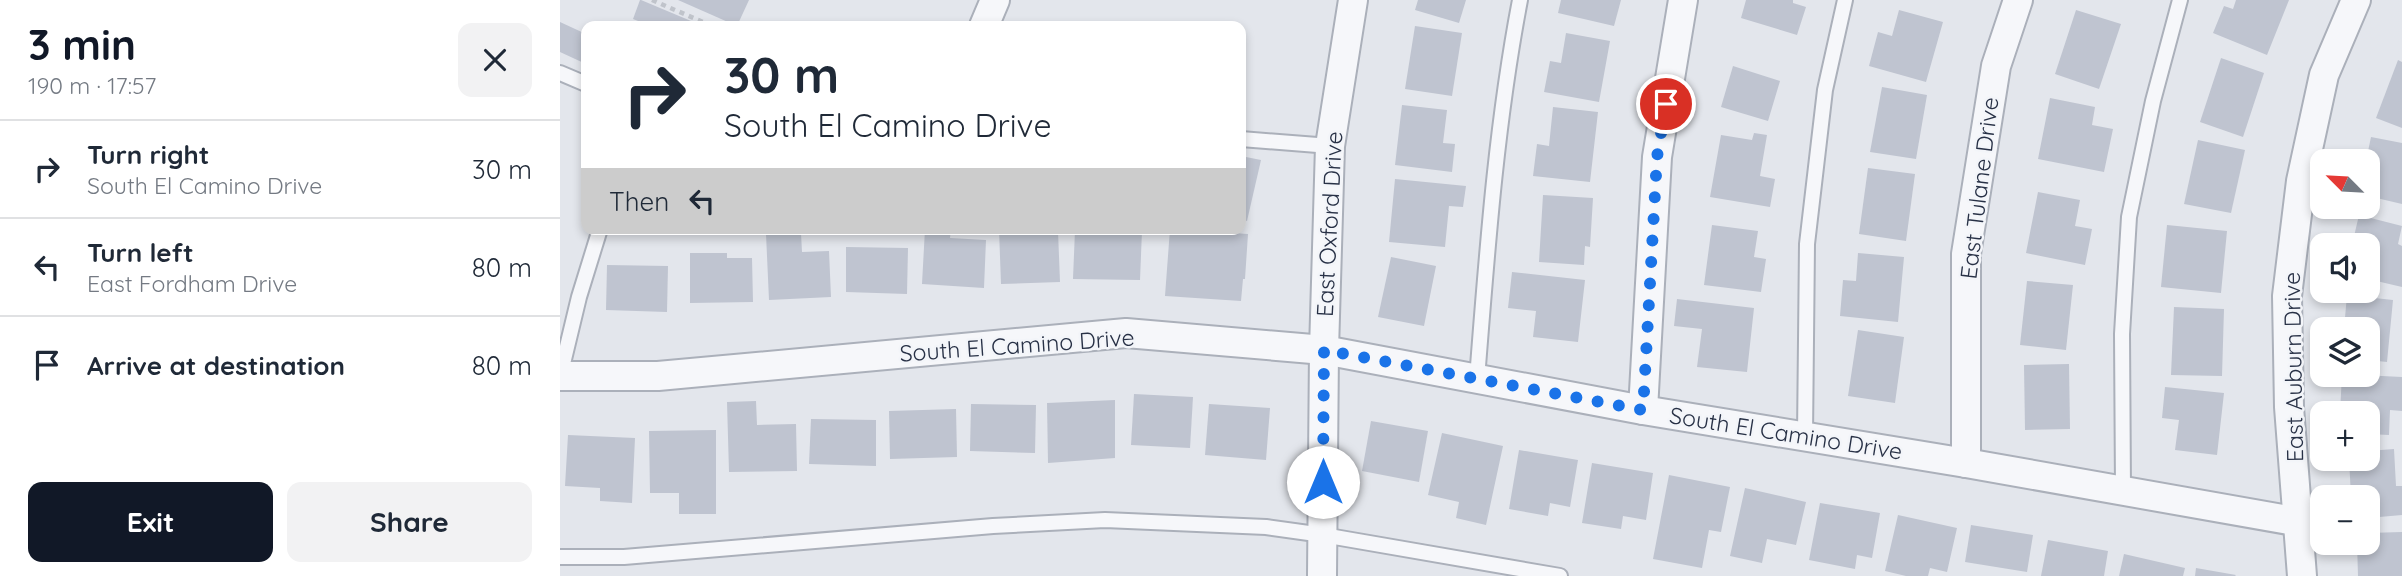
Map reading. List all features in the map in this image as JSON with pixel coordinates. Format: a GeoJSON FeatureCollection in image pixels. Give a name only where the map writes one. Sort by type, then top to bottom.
{"type":"FeatureCollection","features":[{"type":"Feature","properties":{"kind":"street"},"geometry":{"type":"LineString","coordinates":[[986,21],[995,0]]}},
{"type":"Feature","properties":{"kind":"street","name":"East Oxford Drive"},"geometry":{"type":"LineString","coordinates":[[1322,576],[1324,350],[1330,146],[1353,0]]}},
{"type":"Feature","properties":{"kind":"street"},"geometry":{"type":"LineString","coordinates":[[1643,410],[1657,157],[1683,0]]}},
{"type":"Feature","properties":{"kind":"street","name":"East Tulane Drive"},"geometry":{"type":"LineString","coordinates":[[1966,463],[1966,254],[1996,66],[2018,0]]}},
{"type":"Feature","properties":{"kind":"street","name":"East Auburn Drive"},"geometry":{"type":"LineString","coordinates":[[2302,576],[2300,522],[2289,407],[2287,296],[2301,181],[2324,75],[2356,0]]}},
{"type":"Feature","properties":{"kind":"street","name":"South El Camino Drive"},"geometry":{"type":"LineString","coordinates":[[560,376],[658,376],[1126,333],[1324,350],[1643,410],[2300,522]]}},
{"type":"Feature","properties":{"kind":"lane"},"geometry":{"type":"LineString","coordinates":[[1477,379],[1495,168],[1510,51],[1520,0]]}},
{"type":"Feature","properties":{"kind":"lane"},"geometry":{"type":"LineString","coordinates":[[1805,436],[1807,244],[1825,90],[1844,0]]}},
{"type":"Feature","properties":{"kind":"lane"},"geometry":{"type":"LineString","coordinates":[[2123,491],[2122,334],[2129,217],[2152,101],[2180,0]]}},
{"type":"Feature","properties":{"kind":"lane"},"geometry":{"type":"LineString","coordinates":[[560,73],[581,82]]}},
{"type":"Feature","properties":{"kind":"lane"},"geometry":{"type":"LineString","coordinates":[[1246,139],[1330,146]]}},
{"type":"Feature","properties":{"kind":"lane"},"geometry":{"type":"LineString","coordinates":[[560,376],[579,297],[598,235]]}},
{"type":"Feature","properties":{"kind":"lane"},"geometry":{"type":"LineString","coordinates":[[560,558],[624,557],[993,526],[1105,520],[1266,527],[1560,576]]}},
{"type":"Feature","properties":{"kind":"path"},"geometry":{"type":"LineString","coordinates":[[652,0],[700,21]]}},
{"type":"Feature","properties":{"kind":"building"},"geometry":{"type":"Polygon","coordinates":[[[640,0],[691,21],[638,21],[633,19],[640,0]]]}},
{"type":"Feature","properties":{"kind":"building"},"geometry":{"type":"Polygon","coordinates":[[[678,0],[749,0],[739,21],[726,21],[678,0]]]}},
{"type":"Feature","properties":{"kind":"building"},"geometry":{"type":"Polygon","coordinates":[[[1418,0],[1466,0],[1459,23],[1415,10],[1418,0]]]}},
{"type":"Feature","properties":{"kind":"building"},"geometry":{"type":"Polygon","coordinates":[[[1561,0],[1621,0],[1614,26],[1558,13],[1561,0]]]}},
{"type":"Feature","properties":{"kind":"building"},"geometry":{"type":"Polygon","coordinates":[[[1746,0],[1793,0],[1793,3],[1806,7],[1797,35],[1741,18],[1746,0]]]}},
{"type":"Feature","properties":{"kind":"building"},"geometry":{"type":"Polygon","coordinates":[[[2236,0],[2289,0],[2267,55],[2213,33],[2224,6],[2233,9],[2236,0]]]}},
{"type":"Feature","properties":{"kind":"building"},"geometry":{"type":"Polygon","coordinates":[[[1899,10],[1943,22],[1926,82],[1869,66],[1878,32],[1892,36],[1899,10]]]}},
{"type":"Feature","properties":{"kind":"building"},"geometry":{"type":"Polygon","coordinates":[[[2076,10],[2121,24],[2099,89],[2055,74],[2076,10]]]}},
{"type":"Feature","properties":{"kind":"building"},"geometry":{"type":"Polygon","coordinates":[[[560,22],[581,32],[581,62],[560,52],[560,22]]]}},
{"type":"Feature","properties":{"kind":"building"},"geometry":{"type":"Polygon","coordinates":[[[1415,26],[1462,33],[1452,96],[1405,89],[1415,26]]]}},
{"type":"Feature","properties":{"kind":"building"},"geometry":{"type":"Polygon","coordinates":[[[1566,33],[1610,41],[1599,102],[1544,92],[1550,61],[1561,63],[1566,33]]]}},
{"type":"Feature","properties":{"kind":"building"},"geometry":{"type":"Polygon","coordinates":[[[2221,58],[2264,73],[2243,137],[2200,122],[2221,58]]]}},
{"type":"Feature","properties":{"kind":"building"},"geometry":{"type":"Polygon","coordinates":[[[2398,60],[2402,62],[2402,128],[2376,118],[2398,60]]]}},
{"type":"Feature","properties":{"kind":"building"},"geometry":{"type":"Polygon","coordinates":[[[1733,66],[1780,81],[1768,121],[1721,107],[1733,66]]]}},
{"type":"Feature","properties":{"kind":"building"},"geometry":{"type":"Polygon","coordinates":[[[1882,87],[1927,95],[1916,159],[1870,152],[1882,87]]]}},
{"type":"Feature","properties":{"kind":"building"},"geometry":{"type":"Polygon","coordinates":[[[2050,98],[2095,107],[2092,125],[2113,129],[2104,172],[2038,159],[2050,98]]]}},
{"type":"Feature","properties":{"kind":"building"},"geometry":{"type":"Polygon","coordinates":[[[1402,105],[1447,110],[1443,143],[1455,144],[1452,172],[1395,165],[1402,105]]]}},
{"type":"Feature","properties":{"kind":"building"},"geometry":{"type":"Polygon","coordinates":[[[1553,107],[1598,112],[1590,182],[1533,176],[1537,144],[1549,146],[1553,107]]]}},
{"type":"Feature","properties":{"kind":"building"},"geometry":{"type":"Polygon","coordinates":[[[1754,133],[1767,135],[1760,176],[1775,179],[1770,207],[1710,197],[1721,135],[1752,140],[1754,133]]]}},
{"type":"Feature","properties":{"kind":"building"},"geometry":{"type":"Polygon","coordinates":[[[2371,137],[2402,143],[2402,204],[2380,199],[2380,149],[2368,149],[2371,137]]]}},
{"type":"Feature","properties":{"kind":"building"},"geometry":{"type":"Polygon","coordinates":[[[2198,140],[2245,150],[2231,213],[2184,204],[2198,140]]]}},
{"type":"Feature","properties":{"kind":"building"},"geometry":{"type":"Polygon","coordinates":[[[1246,157],[1261,160],[1246,221],[1246,157]]]}},
{"type":"Feature","properties":{"kind":"building"},"geometry":{"type":"Polygon","coordinates":[[[1868,168],[1915,174],[1906,241],[1859,234],[1868,168]]]}},
{"type":"Feature","properties":{"kind":"building"},"geometry":{"type":"Polygon","coordinates":[[[1395,179],[1466,186],[1463,207],[1449,206],[1445,247],[1389,242],[1395,179]]]}},
{"type":"Feature","properties":{"kind":"building"},"geometry":{"type":"Polygon","coordinates":[[[2038,192],[2080,200],[2075,226],[2092,229],[2085,265],[2026,253],[2038,192]]]}},
{"type":"Feature","properties":{"kind":"building"},"geometry":{"type":"Polygon","coordinates":[[[1543,195],[1593,198],[1590,247],[1585,246],[1584,265],[1539,262],[1543,195]]]}},
{"type":"Feature","properties":{"kind":"building"},"geometry":{"type":"Polygon","coordinates":[[[2358,219],[2375,219],[2402,226],[2398,244],[2402,246],[2402,287],[2380,282],[2380,233],[2355,233],[2358,219]]]}},
{"type":"Feature","properties":{"kind":"building"},"geometry":{"type":"Polygon","coordinates":[[[1712,225],[1758,231],[1754,257],[1766,259],[1761,292],[1704,285],[1712,225]]]}},
{"type":"Feature","properties":{"kind":"building"},"geometry":{"type":"Polygon","coordinates":[[[2167,225],[2227,231],[2221,293],[2161,287],[2167,225]]]}},
{"type":"Feature","properties":{"kind":"building"},"geometry":{"type":"Polygon","coordinates":[[[1248,234],[1241,301],[1165,296],[1170,235],[1248,234]]]}},
{"type":"Feature","properties":{"kind":"building"},"geometry":{"type":"Polygon","coordinates":[[[766,235],[801,235],[802,252],[829,251],[831,297],[769,300],[766,235]]]}},
{"type":"Feature","properties":{"kind":"building"},"geometry":{"type":"Polygon","coordinates":[[[925,235],[986,240],[984,288],[922,284],[925,235]]]}},
{"type":"Feature","properties":{"kind":"building"},"geometry":{"type":"Polygon","coordinates":[[[999,235],[1058,235],[1060,282],[1001,284],[999,235]]]}},
{"type":"Feature","properties":{"kind":"building"},"geometry":{"type":"Polygon","coordinates":[[[1075,235],[1142,235],[1140,280],[1073,279],[1075,235]]]}},
{"type":"Feature","properties":{"kind":"building"},"geometry":{"type":"Polygon","coordinates":[[[846,247],[908,248],[907,294],[846,292],[846,247]]]}},
{"type":"Feature","properties":{"kind":"building"},"geometry":{"type":"Polygon","coordinates":[[[690,253],[727,253],[727,258],[752,258],[753,302],[690,303],[690,253]]]}},
{"type":"Feature","properties":{"kind":"building"},"geometry":{"type":"Polygon","coordinates":[[[1858,253],[1904,257],[1898,322],[1840,316],[1843,280],[1856,281],[1858,253]]]}},
{"type":"Feature","properties":{"kind":"building"},"geometry":{"type":"Polygon","coordinates":[[[1391,257],[1436,266],[1424,326],[1378,317],[1391,257]]]}},
{"type":"Feature","properties":{"kind":"building"},"geometry":{"type":"Polygon","coordinates":[[[607,265],[668,266],[667,312],[606,310],[607,265]]]}},
{"type":"Feature","properties":{"kind":"building"},"geometry":{"type":"Polygon","coordinates":[[[1512,272],[1585,280],[1578,342],[1533,337],[1536,311],[1508,308],[1512,272]]]}},
{"type":"Feature","properties":{"kind":"building"},"geometry":{"type":"Polygon","coordinates":[[[2027,281],[2073,285],[2066,350],[2020,345],[2027,281]]]}},
{"type":"Feature","properties":{"kind":"building"},"geometry":{"type":"Polygon","coordinates":[[[1677,299],[1754,308],[1747,372],[1697,367],[1702,329],[1674,326],[1677,299]]]}},
{"type":"Feature","properties":{"kind":"building"},"geometry":{"type":"Polygon","coordinates":[[[2380,299],[2393,300],[2387,362],[2380,361],[2380,317],[2345,317],[2346,303],[2380,303],[2380,299]]]}},
{"type":"Feature","properties":{"kind":"building"},"geometry":{"type":"Polygon","coordinates":[[[2174,307],[2224,309],[2222,376],[2171,375],[2174,307]]]}},
{"type":"Feature","properties":{"kind":"building"},"geometry":{"type":"Polygon","coordinates":[[[1858,330],[1904,337],[1895,403],[1848,396],[1858,330]]]}},
{"type":"Feature","properties":{"kind":"building"},"geometry":{"type":"Polygon","coordinates":[[[2069,364],[2070,429],[2025,430],[2024,365],[2069,364]]]}},
{"type":"Feature","properties":{"kind":"building"},"geometry":{"type":"Polygon","coordinates":[[[2380,376],[2402,377],[2402,411],[2390,410],[2389,435],[2380,435],[2380,401],[2341,401],[2341,387],[2380,387],[2380,376]]]}},
{"type":"Feature","properties":{"kind":"building"},"geometry":{"type":"Polygon","coordinates":[[[2165,387],[2224,393],[2217,455],[2175,450],[2179,420],[2162,418],[2165,387]]]}},
{"type":"Feature","properties":{"kind":"building"},"geometry":{"type":"Polygon","coordinates":[[[1134,394],[1193,397],[1190,448],[1131,445],[1134,394]]]}},
{"type":"Feature","properties":{"kind":"building"},"geometry":{"type":"Polygon","coordinates":[[[1115,400],[1115,458],[1048,463],[1047,403],[1115,400]]]}},
{"type":"Feature","properties":{"kind":"building"},"geometry":{"type":"Polygon","coordinates":[[[756,401],[757,425],[796,424],[797,471],[729,472],[727,402],[756,401]]]}},
{"type":"Feature","properties":{"kind":"building"},"geometry":{"type":"Polygon","coordinates":[[[971,404],[1036,405],[1035,453],[970,451],[971,404]]]}},
{"type":"Feature","properties":{"kind":"building"},"geometry":{"type":"Polygon","coordinates":[[[1209,404],[1270,408],[1266,460],[1205,455],[1209,404]]]}},
{"type":"Feature","properties":{"kind":"building"},"geometry":{"type":"Polygon","coordinates":[[[956,409],[957,457],[890,459],[889,411],[956,409]]]}},
{"type":"Feature","properties":{"kind":"building"},"geometry":{"type":"Polygon","coordinates":[[[811,419],[876,420],[876,466],[809,464],[811,419]]]}},
{"type":"Feature","properties":{"kind":"building"},"geometry":{"type":"Polygon","coordinates":[[[1371,421],[1428,431],[1419,482],[1362,471],[1371,421]]]}},
{"type":"Feature","properties":{"kind":"building"},"geometry":{"type":"Polygon","coordinates":[[[716,430],[716,514],[679,514],[679,493],[650,493],[649,431],[716,430]]]}},
{"type":"Feature","properties":{"kind":"building"},"geometry":{"type":"Polygon","coordinates":[[[1442,433],[1503,446],[1486,525],[1456,518],[1459,502],[1428,495],[1442,433]]]}},
{"type":"Feature","properties":{"kind":"building"},"geometry":{"type":"Polygon","coordinates":[[[568,435],[635,438],[632,503],[600,501],[600,488],[565,486],[568,435]]]}},
{"type":"Feature","properties":{"kind":"building"},"geometry":{"type":"Polygon","coordinates":[[[2394,449],[2396,486],[2402,486],[2402,515],[2380,517],[2380,485],[2350,485],[2350,471],[2380,471],[2380,450],[2394,449]]]}},
{"type":"Feature","properties":{"kind":"building"},"geometry":{"type":"Polygon","coordinates":[[[1519,450],[1578,460],[1570,507],[1550,503],[1548,516],[1509,509],[1519,450]]]}},
{"type":"Feature","properties":{"kind":"building"},"geometry":{"type":"Polygon","coordinates":[[[1592,463],[1653,473],[1646,520],[1623,516],[1621,529],[1582,523],[1592,463]]]}},
{"type":"Feature","properties":{"kind":"building"},"geometry":{"type":"Polygon","coordinates":[[[1669,475],[1730,487],[1721,532],[1709,530],[1702,568],[1653,559],[1669,475]]]}},
{"type":"Feature","properties":{"kind":"building"},"geometry":{"type":"Polygon","coordinates":[[[1745,488],[1806,502],[1796,545],[1767,539],[1762,563],[1730,556],[1745,488]]]}},
{"type":"Feature","properties":{"kind":"building"},"geometry":{"type":"Polygon","coordinates":[[[1820,503],[1880,513],[1872,558],[1857,555],[1855,569],[1809,560],[1820,503]]]}},
{"type":"Feature","properties":{"kind":"building"},"geometry":{"type":"Polygon","coordinates":[[[1898,515],[1957,528],[1947,572],[1930,568],[1928,576],[1906,576],[1885,571],[1898,515]]]}},
{"type":"Feature","properties":{"kind":"building"},"geometry":{"type":"Polygon","coordinates":[[[1971,525],[2033,535],[2027,572],[1965,562],[1971,525]]]}},
{"type":"Feature","properties":{"kind":"building"},"geometry":{"type":"Polygon","coordinates":[[[2402,532],[2402,576],[2358,576],[2357,555],[2380,555],[2380,533],[2402,532]]]}},
{"type":"Feature","properties":{"kind":"building"},"geometry":{"type":"Polygon","coordinates":[[[2048,540],[2108,551],[2104,576],[2041,576],[2048,540]]]}},
{"type":"Feature","properties":{"kind":"building"},"geometry":{"type":"Polygon","coordinates":[[[2124,554],[2185,568],[2183,576],[2119,576],[2124,554]]]}},
{"type":"Feature","properties":{"kind":"building"},"geometry":{"type":"Polygon","coordinates":[[[2196,568],[2236,575],[2195,576],[2196,568]]]}},
{"type":"Feature","properties":{"kind":"route"},"geometry":{"type":"LineString","coordinates":[[1323,482],[1324,350],[1643,410],[1657,157],[1666,104]]}}]}
